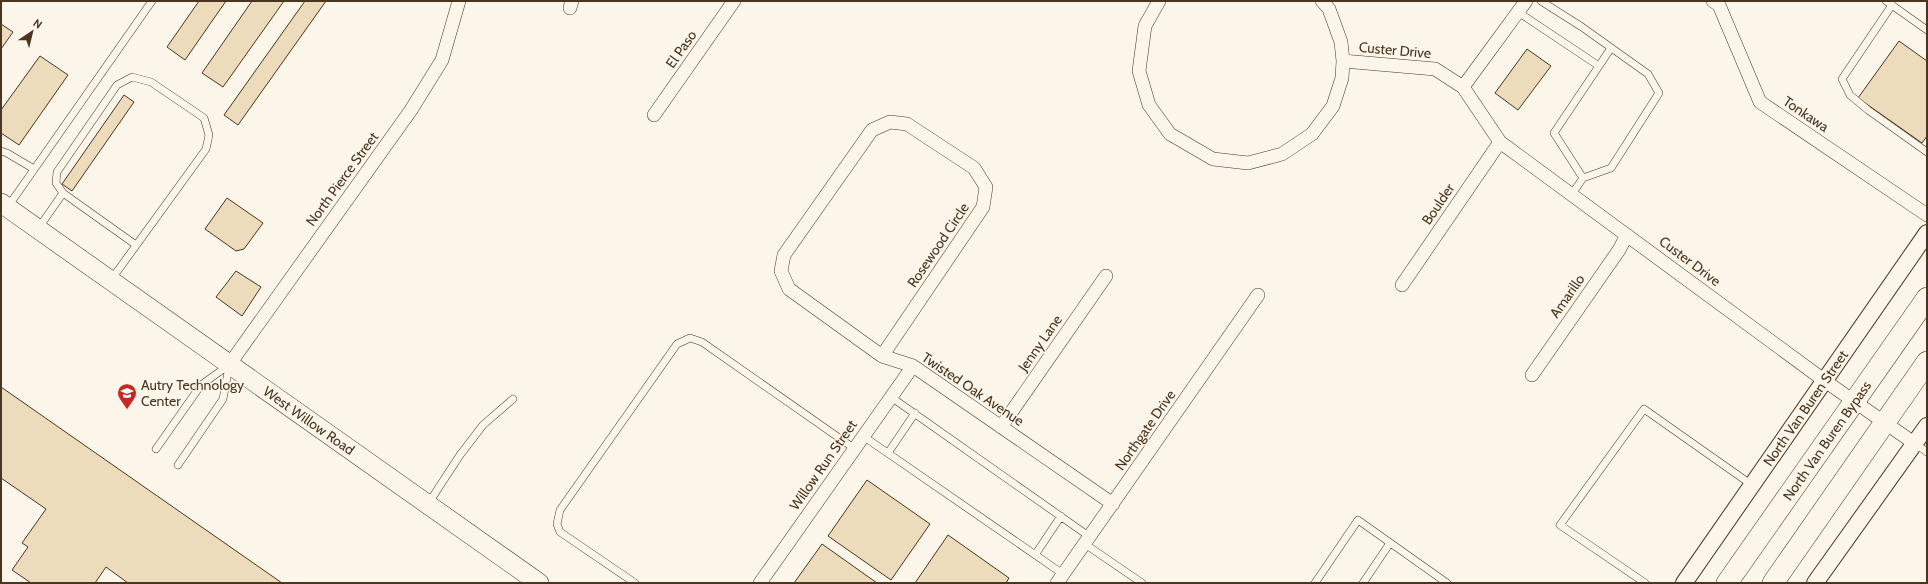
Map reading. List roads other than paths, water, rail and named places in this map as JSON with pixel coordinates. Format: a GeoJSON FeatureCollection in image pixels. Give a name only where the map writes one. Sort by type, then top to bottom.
{"type":"FeatureCollection","features":[{"type":"Feature","properties":{"kind":"main road","name":"West Willow Road"},"geometry":{"type":"LineString","coordinates":[[4,206],[539,583]]}},
{"type":"Feature","properties":{"kind":"main road","name":"North Van Buren Bypass"},"geometry":{"type":"LineString","coordinates":[[1727,583],[1927,298]]}},
{"type":"Feature","properties":{"kind":"main road"},"geometry":{"type":"LineString","coordinates":[[1773,583],[1927,362]]}},
{"type":"Feature","properties":{"kind":"street","name":"North Pierce Street"},"geometry":{"type":"LineString","coordinates":[[230,364],[415,104],[442,60],[459,1]]}},
{"type":"Feature","properties":{"kind":"street","name":"El Paso"},"geometry":{"type":"LineString","coordinates":[[654,115],[734,1]]}},
{"type":"Feature","properties":{"kind":"street"},"geometry":{"type":"LineString","coordinates":[[1159,1],[1144,26],[1139,71],[1149,105],[1170,134],[1213,159],[1248,163],[1282,154],[1312,134],[1333,106],[1342,78],[1343,61],[1341,42],[1329,9],[1322,1]]}},
{"type":"Feature","properties":{"kind":"street"},"geometry":{"type":"LineString","coordinates":[[1463,87],[1526,1]]}},
{"type":"Feature","properties":{"kind":"street","name":"Tonkawa"},"geometry":{"type":"LineString","coordinates":[[1718,2],[1760,102],[1927,215]]}},
{"type":"Feature","properties":{"kind":"street","name":"Custer Drive"},"geometry":{"type":"LineString","coordinates":[[1343,61],[1435,69],[1463,87],[1500,142],[1825,381],[1921,448]]}},
{"type":"Feature","properties":{"kind":"street","name":"Rosewood Circle"},"geometry":{"type":"LineString","coordinates":[[780,271],[784,255],[872,130],[890,122],[907,124],[974,168],[986,187],[983,207],[882,356]]}},
{"type":"Feature","properties":{"kind":"street","name":"Boulder"},"geometry":{"type":"LineString","coordinates":[[1402,285],[1500,142]]}},
{"type":"Feature","properties":{"kind":"street","name":"North Van Buren Street"},"geometry":{"type":"LineString","coordinates":[[1684,583],[1927,233]]}},
{"type":"Feature","properties":{"kind":"street","name":"Amarillo"},"geometry":{"type":"LineString","coordinates":[[1532,375],[1619,250],[1627,235]]}},
{"type":"Feature","properties":{"kind":"street","name":"Twisted Oak Avenue"},"geometry":{"type":"LineString","coordinates":[[780,271],[789,289],[882,356],[913,366],[1113,504]]}},
{"type":"Feature","properties":{"kind":"street","name":"Jenny Lane"},"geometry":{"type":"LineString","coordinates":[[1001,427],[1106,276]]}},
{"type":"Feature","properties":{"kind":"street","name":"Northgate Drive"},"geometry":{"type":"LineString","coordinates":[[1060,579],[1258,295]]}},
{"type":"Feature","properties":{"kind":"street","name":"Willow Run Street"},"geometry":{"type":"LineString","coordinates":[[760,583],[913,366]]}},
{"type":"Feature","properties":{"kind":"street"},"geometry":{"type":"LineString","coordinates":[[1814,583],[1921,448],[1927,426]]}},
{"type":"Feature","properties":{"kind":"lane"},"geometry":{"type":"LineString","coordinates":[[4,206],[34,169],[152,1]]}},
{"type":"Feature","properties":{"kind":"lane"},"geometry":{"type":"LineString","coordinates":[[1541,1],[1648,74],[1659,93],[1611,168],[1583,178],[1572,194]]}},
{"type":"Feature","properties":{"kind":"lane"},"geometry":{"type":"LineString","coordinates":[[1927,30],[1889,3],[1842,79],[1850,94],[1868,110],[1927,152]]}},
{"type":"Feature","properties":{"kind":"lane"},"geometry":{"type":"LineString","coordinates":[[1518,12],[1599,66]]}},
{"type":"Feature","properties":{"kind":"lane"},"geometry":{"type":"LineString","coordinates":[[1583,178],[1554,133],[1611,48]]}},
{"type":"Feature","properties":{"kind":"lane"},"geometry":{"type":"LineString","coordinates":[[110,281],[206,149],[209,135],[204,118],[151,82],[132,77],[117,85],[57,172],[56,183],[63,193],[136,245]]}},
{"type":"Feature","properties":{"kind":"lane"},"geometry":{"type":"LineString","coordinates":[[1,151],[34,169]]}},
{"type":"Feature","properties":{"kind":"lane"},"geometry":{"type":"LineString","coordinates":[[38,229],[63,193]]}},
{"type":"Feature","properties":{"kind":"lane"},"geometry":{"type":"LineString","coordinates":[[635,583],[560,532],[557,524],[560,510],[677,344],[690,338],[702,342],[855,448]]}},
{"type":"Feature","properties":{"kind":"lane"},"geometry":{"type":"LineString","coordinates":[[156,449],[201,385],[230,364]]}},
{"type":"Feature","properties":{"kind":"lane"},"geometry":{"type":"LineString","coordinates":[[178,465],[223,399],[230,364]]}},
{"type":"Feature","properties":{"kind":"lane"},"geometry":{"type":"LineString","coordinates":[[891,397],[1061,516],[1087,540],[1142,583]]}},
{"type":"Feature","properties":{"kind":"lane"},"geometry":{"type":"LineString","coordinates":[[427,505],[460,455],[483,425],[513,399]]}},
{"type":"Feature","properties":{"kind":"lane"},"geometry":{"type":"LineString","coordinates":[[1645,583],[1560,525],[1644,409],[1752,486]]}},
{"type":"Feature","properties":{"kind":"lane"},"geometry":{"type":"LineString","coordinates":[[888,453],[914,413]]}},
{"type":"Feature","properties":{"kind":"lane"},"geometry":{"type":"LineString","coordinates":[[863,436],[1035,555],[1060,579]]}},
{"type":"Feature","properties":{"kind":"lane"},"geometry":{"type":"LineString","coordinates":[[1035,555],[1061,516]]}},
{"type":"Feature","properties":{"kind":"lane"},"geometry":{"type":"LineString","coordinates":[[1315,583],[1358,520],[1447,583]]}},
{"type":"Feature","properties":{"kind":"lane"},"geometry":{"type":"LineString","coordinates":[[1363,583],[1390,543]]}},
{"type":"Feature","properties":{"kind":"lane"},"geometry":{"type":"LineString","coordinates":[[621,583],[626,577]]}},
{"type":"Feature","properties":{"kind":"place","name":"Autry Technology Center"},"geometry":{"type":"Point","coordinates":[127,410]}}]}
